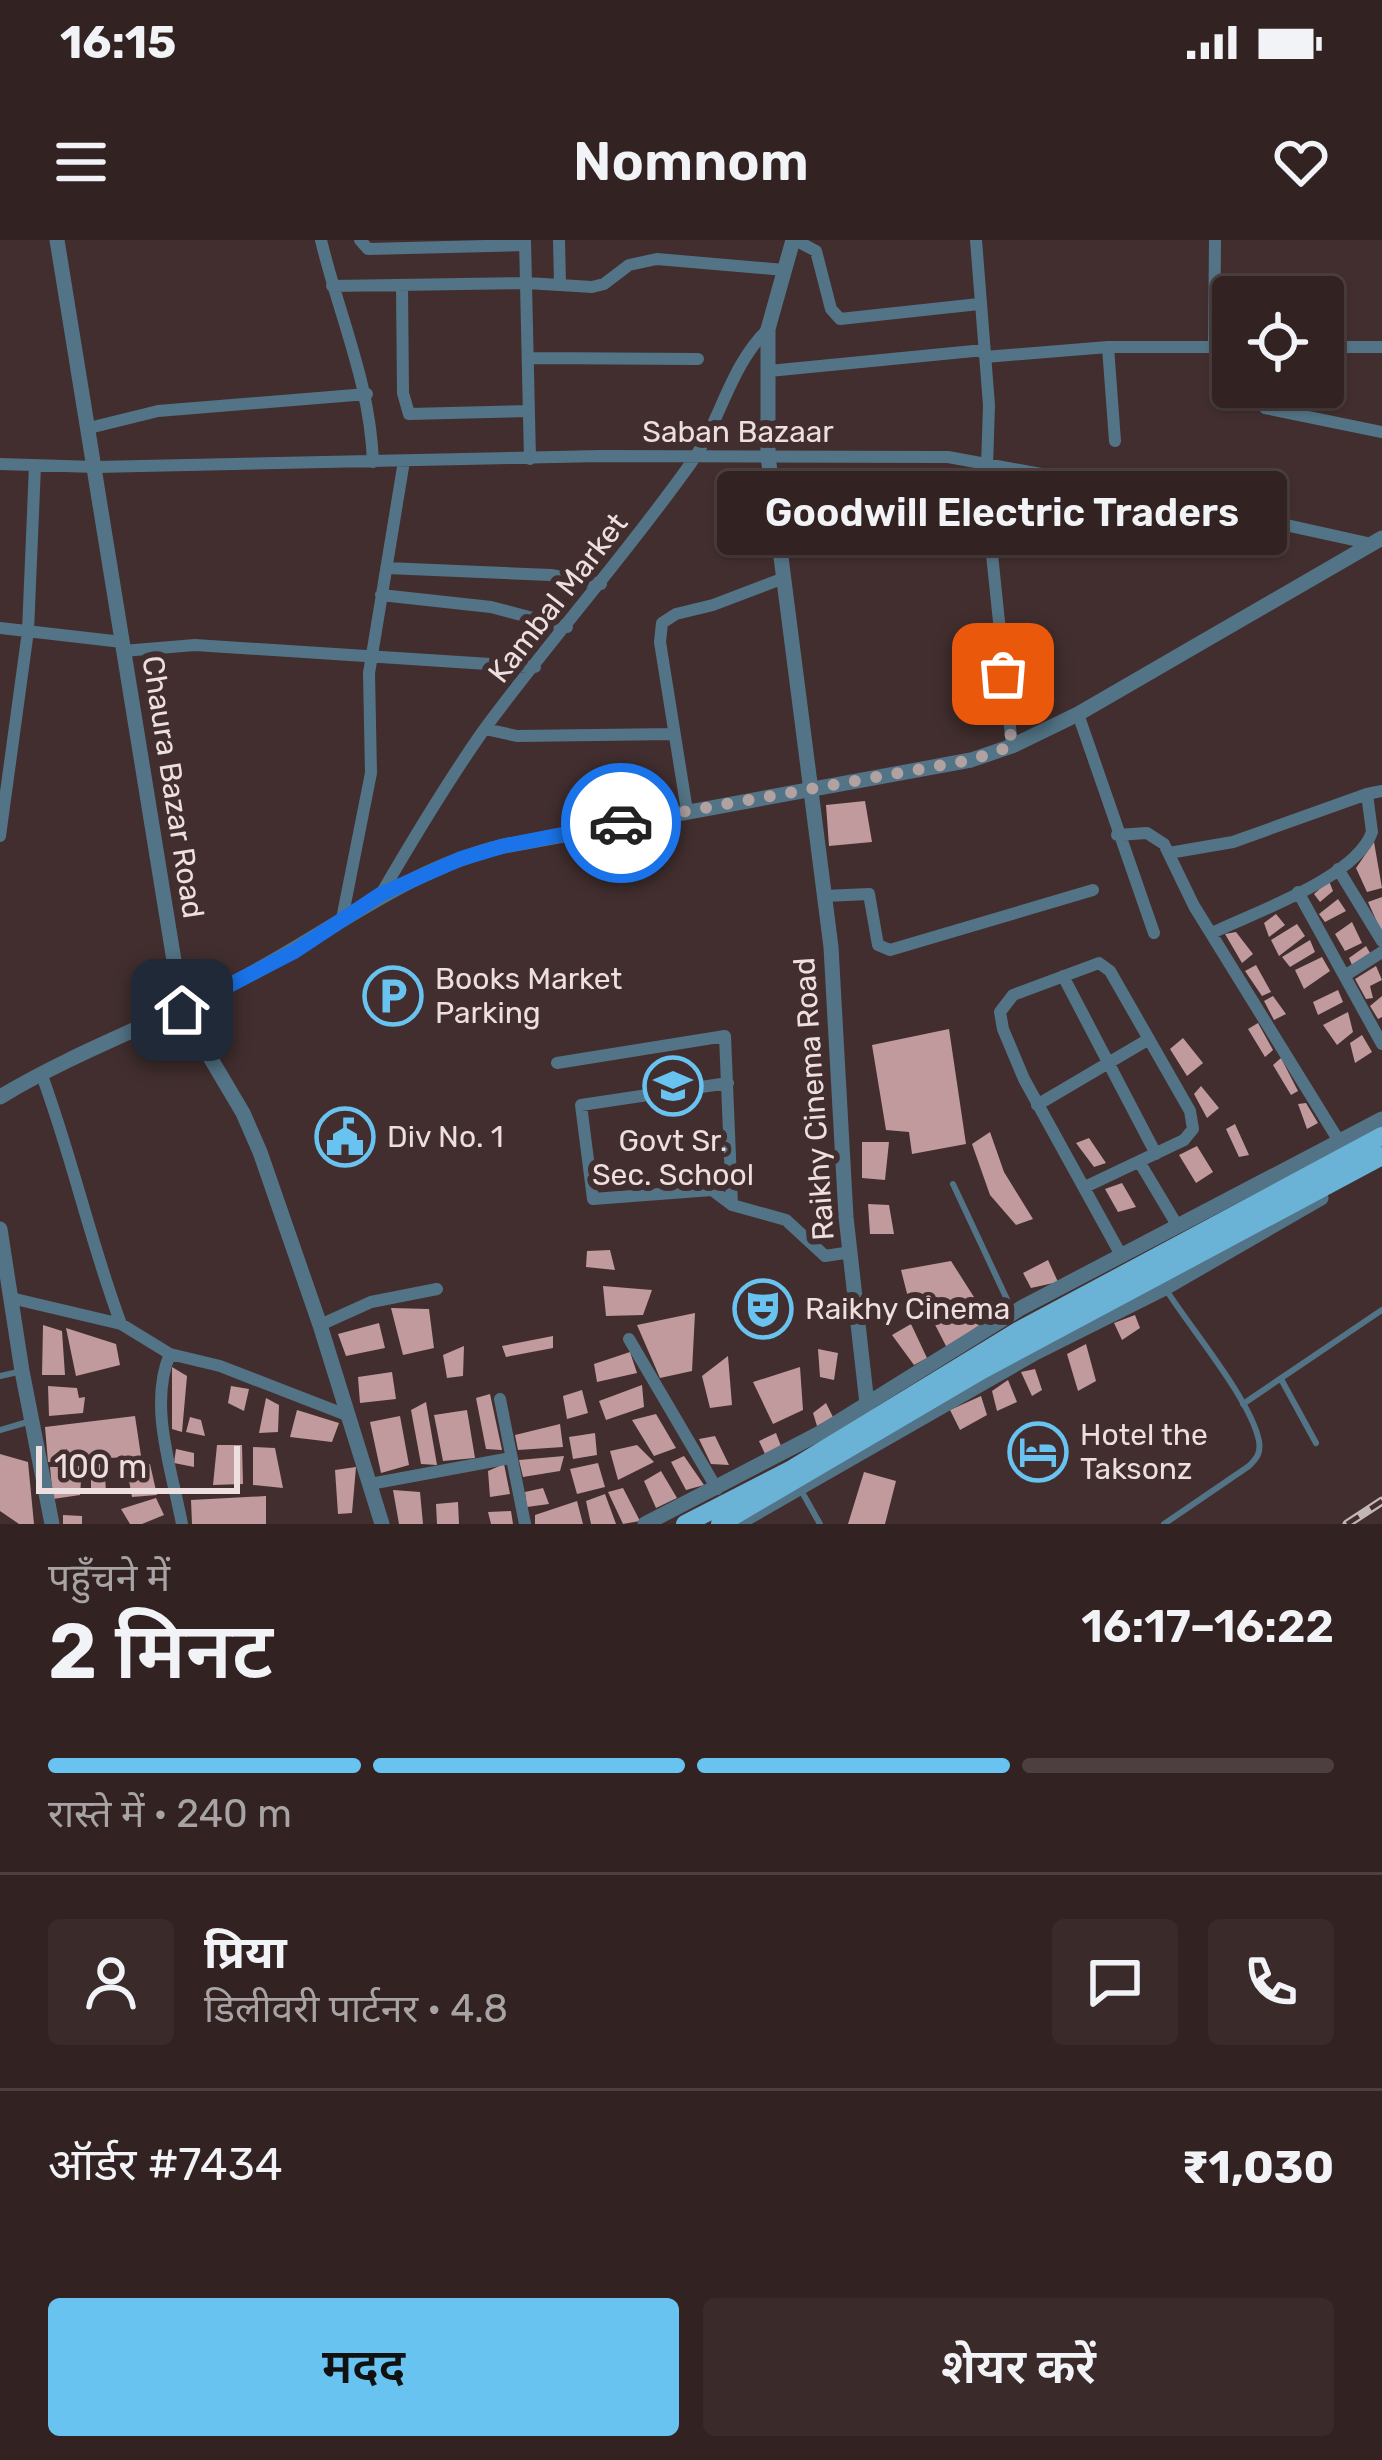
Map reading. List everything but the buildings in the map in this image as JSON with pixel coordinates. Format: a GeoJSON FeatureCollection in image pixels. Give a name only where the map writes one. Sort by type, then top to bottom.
{"type":"FeatureCollection","features":[{"type":"Feature","properties":{"kind":"main road"},"geometry":{"type":"LineString","coordinates":[[685,1524],[792,1469],[966,1360],[1382,1136]]}},
{"type":"Feature","properties":{"kind":"main road"},"geometry":{"type":"LineString","coordinates":[[720,1524],[982,1370],[1382,1156]]}},
{"type":"Feature","properties":{"kind":"street","name":"Chaura Bazar Road"},"geometry":{"type":"LineString","coordinates":[[57,240],[182,1010],[243,1113],[260,1152],[382,1524]]}},
{"type":"Feature","properties":{"kind":"street"},"geometry":{"type":"LineString","coordinates":[[321,240],[367,394],[373,462]]}},
{"type":"Feature","properties":{"kind":"street"},"geometry":{"type":"LineString","coordinates":[[360,240],[368,249],[525,243],[530,459]]}},
{"type":"Feature","properties":{"kind":"street"},"geometry":{"type":"LineString","coordinates":[[559,240],[560,284]]}},
{"type":"Feature","properties":{"kind":"street"},"geometry":{"type":"LineString","coordinates":[[795,240],[816,251],[831,309],[840,319],[979,304]]}},
{"type":"Feature","properties":{"kind":"street","name":"Raikhy Cinema Road"},"geometry":{"type":"LineString","coordinates":[[795,240],[767,329],[768,456],[831,947],[842,1165],[867,1404]]}},
{"type":"Feature","properties":{"kind":"street"},"geometry":{"type":"LineString","coordinates":[[976,240],[989,418],[989,527],[1012,746]]}},
{"type":"Feature","properties":{"kind":"street"},"geometry":{"type":"LineString","coordinates":[[1215,240],[1215,276]]}},
{"type":"Feature","properties":{"kind":"street"},"geometry":{"type":"LineString","coordinates":[[332,286],[598,286],[628,266],[657,259],[784,271]]}},
{"type":"Feature","properties":{"kind":"street"},"geometry":{"type":"LineString","coordinates":[[401,285],[403,393],[409,414],[529,411]]}},
{"type":"Feature","properties":{"kind":"street","name":"Kambal Market"},"geometry":{"type":"LineString","coordinates":[[381,894],[485,729],[695,457],[745,353],[767,329]]}},
{"type":"Feature","properties":{"kind":"street"},"geometry":{"type":"LineString","coordinates":[[769,371],[1108,347],[1212,347]]}},
{"type":"Feature","properties":{"kind":"street"},"geometry":{"type":"LineString","coordinates":[[1108,347],[1115,441]]}},
{"type":"Feature","properties":{"kind":"street"},"geometry":{"type":"LineString","coordinates":[[1344,347],[1382,347]]}},
{"type":"Feature","properties":{"kind":"street"},"geometry":{"type":"LineString","coordinates":[[530,358],[698,359]]}},
{"type":"Feature","properties":{"kind":"street"},"geometry":{"type":"LineString","coordinates":[[89,428],[158,411],[367,394]]}},
{"type":"Feature","properties":{"kind":"street"},"geometry":{"type":"LineString","coordinates":[[1265,408],[1382,432]]}},
{"type":"Feature","properties":{"kind":"street","name":"Saban Bazaar"},"geometry":{"type":"LineString","coordinates":[[0,464],[96,467],[948,457],[1377,541]]}},
{"type":"Feature","properties":{"kind":"street"},"geometry":{"type":"LineString","coordinates":[[342,920],[371,772],[371,656],[404,461]]}},
{"type":"Feature","properties":{"kind":"street"},"geometry":{"type":"LineString","coordinates":[[0,836],[3,778],[28,631],[35,466]]}},
{"type":"Feature","properties":{"kind":"street"},"geometry":{"type":"LineString","coordinates":[[775,515],[824,516],[865,532],[989,527]]}},
{"type":"Feature","properties":{"kind":"street"},"geometry":{"type":"LineString","coordinates":[[0,1097],[295,951],[381,894],[483,851],[971,760],[1012,746],[1078,714],[1377,541]]}},
{"type":"Feature","properties":{"kind":"street"},"geometry":{"type":"LineString","coordinates":[[387,568],[551,575],[601,584]]}},
{"type":"Feature","properties":{"kind":"street"},"geometry":{"type":"LineString","coordinates":[[687,811],[660,642],[662,623],[784,578]]}},
{"type":"Feature","properties":{"kind":"street"},"geometry":{"type":"LineString","coordinates":[[382,595],[491,608],[567,627]]}},
{"type":"Feature","properties":{"kind":"street"},"geometry":{"type":"LineString","coordinates":[[0,628],[122,646],[195,645],[535,667]]}},
{"type":"Feature","properties":{"kind":"street"},"geometry":{"type":"LineString","coordinates":[[1078,714],[1154,933]]}},
{"type":"Feature","properties":{"kind":"street"},"geometry":{"type":"LineString","coordinates":[[485,729],[517,736],[674,734]]}},
{"type":"Feature","properties":{"kind":"street"},"geometry":{"type":"LineString","coordinates":[[1169,853],[1246,838],[1382,791]]}},
{"type":"Feature","properties":{"kind":"street"},"geometry":{"type":"LineString","coordinates":[[1212,933],[1298,892],[1362,850],[1377,825],[1367,794]]}},
{"type":"Feature","properties":{"kind":"street"},"geometry":{"type":"LineString","coordinates":[[1117,835],[1154,835],[1169,853],[1194,907],[1340,1141]]}},
{"type":"Feature","properties":{"kind":"street"},"geometry":{"type":"LineString","coordinates":[[1338,869],[1382,941]]}},
{"type":"Feature","properties":{"kind":"street"},"geometry":{"type":"LineString","coordinates":[[824,896],[869,895],[878,945],[890,950],[1093,890]]}},
{"type":"Feature","properties":{"kind":"street"},"geometry":{"type":"LineString","coordinates":[[1298,892],[1382,1044]]}},
{"type":"Feature","properties":{"kind":"street"},"geometry":{"type":"LineString","coordinates":[[1346,975],[1382,952]]}},
{"type":"Feature","properties":{"kind":"street"},"geometry":{"type":"LineString","coordinates":[[1085,1187],[1184,1140],[1193,1129],[1193,1121],[1106,966],[1093,964],[1006,999],[1000,1012],[1037,1105],[1121,1256]]}},
{"type":"Feature","properties":{"kind":"street"},"geometry":{"type":"LineString","coordinates":[[1063,976],[1156,1154]]}},
{"type":"Feature","properties":{"kind":"street"},"geometry":{"type":"LineString","coordinates":[[557,1063],[725,1036],[732,1205]]}},
{"type":"Feature","properties":{"kind":"street"},"geometry":{"type":"LineString","coordinates":[[1037,1105],[1149,1040]]}},
{"type":"Feature","properties":{"kind":"street"},"geometry":{"type":"LineString","coordinates":[[41,1073],[121,1324]]}},
{"type":"Feature","properties":{"kind":"street"},"geometry":{"type":"LineString","coordinates":[[728,1083],[581,1105],[593,1199],[712,1190],[732,1205],[786,1220],[825,1256],[851,1252]]}},
{"type":"Feature","properties":{"kind":"street"},"geometry":{"type":"LineString","coordinates":[[645,1524],[867,1404],[1014,1313],[1382,1119]]}},
{"type":"Feature","properties":{"kind":"street"},"geometry":{"type":"LineString","coordinates":[[1140,1163],[1177,1225]]}},
{"type":"Feature","properties":{"kind":"street"},"geometry":{"type":"LineString","coordinates":[[735,1524],[1035,1353],[1165,1288],[1382,1165]]}},
{"type":"Feature","properties":{"kind":"street"},"geometry":{"type":"LineString","coordinates":[[0,1229],[52,1524]]}},
{"type":"Feature","properties":{"kind":"street"},"geometry":{"type":"LineString","coordinates":[[320,1325],[371,1302],[437,1289]]}},
{"type":"Feature","properties":{"kind":"street"},"geometry":{"type":"LineString","coordinates":[[11,1298],[121,1324],[170,1354],[220,1366],[349,1416]]}},
{"type":"Feature","properties":{"kind":"street"},"geometry":{"type":"LineString","coordinates":[[628,1340],[717,1489]]}},
{"type":"Feature","properties":{"kind":"street"},"geometry":{"type":"LineString","coordinates":[[170,1354],[160,1378],[161,1402],[182,1524]]}},
{"type":"Feature","properties":{"kind":"street"},"geometry":{"type":"LineString","coordinates":[[500,1399],[525,1524]]}},
{"type":"Feature","properties":{"kind":"street"},"geometry":{"type":"LineString","coordinates":[[370,1484],[511,1458]]}},
{"type":"Feature","properties":{"kind":"lane"},"geometry":{"type":"LineString","coordinates":[[953,1184],[1014,1313]]}},
{"type":"Feature","properties":{"kind":"lane"},"geometry":{"type":"LineString","coordinates":[[1164,1524],[1258,1456],[1258,1436],[1243,1404],[1165,1288]]}},
{"type":"Feature","properties":{"kind":"lane"},"geometry":{"type":"LineString","coordinates":[[1243,1404],[1382,1310]]}},
{"type":"Feature","properties":{"kind":"lane"},"geometry":{"type":"LineString","coordinates":[[0,1376],[22,1371]]}},
{"type":"Feature","properties":{"kind":"lane"},"geometry":{"type":"LineString","coordinates":[[1281,1379],[1316,1443]]}},
{"type":"Feature","properties":{"kind":"lane"},"geometry":{"type":"LineString","coordinates":[[0,1430],[33,1421]]}},
{"type":"Feature","properties":{"kind":"lane"},"geometry":{"type":"LineString","coordinates":[[800,1489],[820,1524]]}},
{"type":"Feature","properties":{"kind":"railway"},"geometry":{"type":"LineString","coordinates":[[1347,1524],[1382,1501]]}},
{"type":"Feature","properties":{"kind":"way so far"},"geometry":{"type":"LineString","coordinates":[[621,823],[971,760],[1012,746],[1003,674]]}},
{"type":"Feature","properties":{"kind":"place","name":"Goodwill Electric Traders"},"geometry":{"type":"Point","coordinates":[1003,674]}},
{"type":"Feature","properties":{"kind":"place","name":"Books Market Parking"},"geometry":{"type":"Point","coordinates":[393,996]}},
{"type":"Feature","properties":{"kind":"place","name":"Govt Sr. Sec. School"},"geometry":{"type":"Point","coordinates":[673,1086]}},
{"type":"Feature","properties":{"kind":"place","name":"Div No. 1"},"geometry":{"type":"Point","coordinates":[345,1137]}},
{"type":"Feature","properties":{"kind":"place","name":"Raikhy Cinema"},"geometry":{"type":"Point","coordinates":[763,1309]}},
{"type":"Feature","properties":{"kind":"place","name":"Hotel the Taksonz"},"geometry":{"type":"Point","coordinates":[1038,1452]}},
{"type":"Feature","properties":{"kind":"route"},"geometry":{"type":"LineString","coordinates":[[182,1010],[295,951],[381,894],[460,859],[621,823]]}}]}
